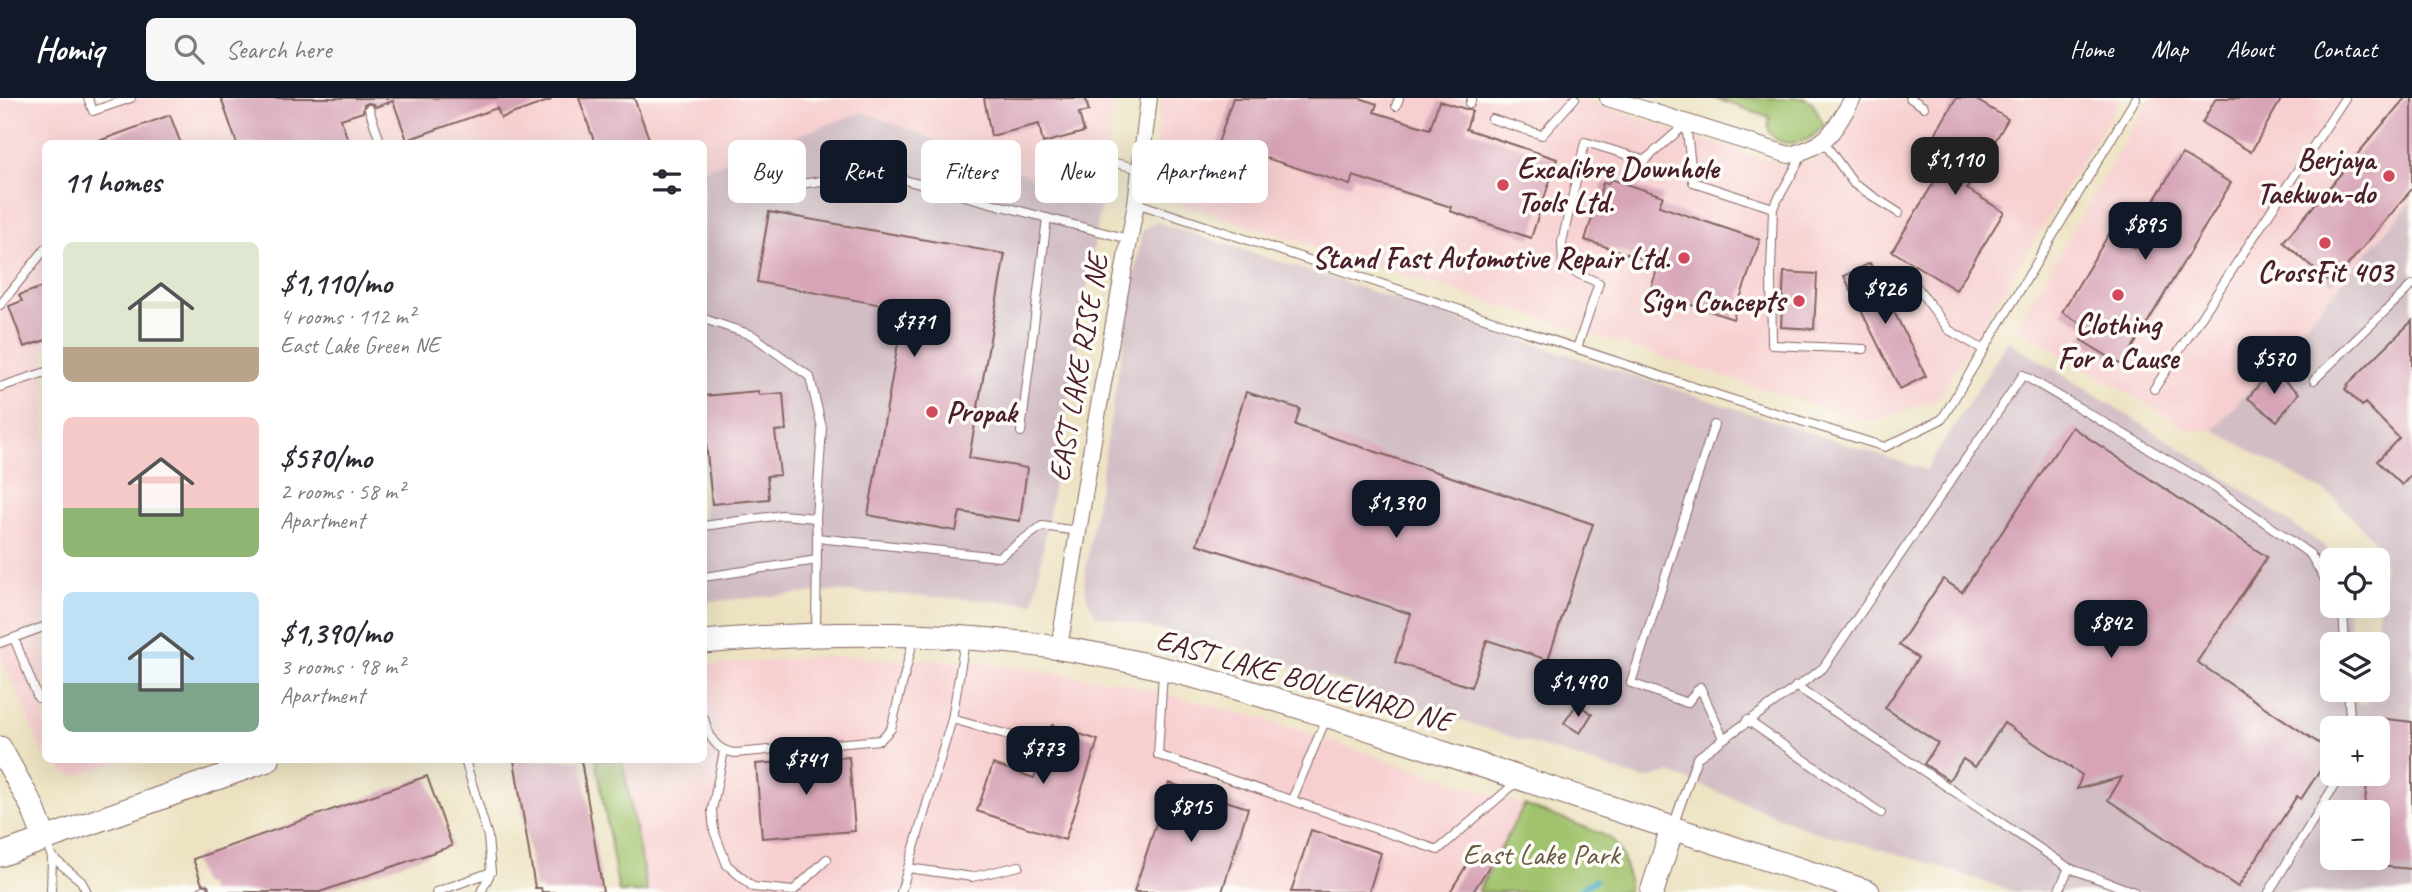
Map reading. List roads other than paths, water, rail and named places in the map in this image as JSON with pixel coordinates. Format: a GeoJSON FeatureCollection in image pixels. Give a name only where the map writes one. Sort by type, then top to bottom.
{"type":"FeatureCollection","features":[{"type":"Feature","properties":{"kind":"main road","name":"EAST LAKE BOULEVARD NE"},"geometry":{"type":"LineString","coordinates":[[707,642],[816,634],[915,634],[1059,648],[1163,669],[1249,690],[1521,778],[1825,885],[1868,892]]}},
{"type":"Feature","properties":{"kind":"main road"},"geometry":{"type":"LineString","coordinates":[[0,747],[32,806],[49,848]]}},
{"type":"Feature","properties":{"kind":"main road"},"geometry":{"type":"LineString","coordinates":[[0,855],[49,848],[261,763]]}},
{"type":"Feature","properties":{"kind":"main road"},"geometry":{"type":"LineString","coordinates":[[1652,892],[1672,829]]}},
{"type":"Feature","properties":{"kind":"street","name":"EAST LAKE RISE NE"},"geometry":{"type":"LineString","coordinates":[[1144,140],[1149,98]]}},
{"type":"Feature","properties":{"kind":"street"},"geometry":{"type":"LineString","coordinates":[[1608,98],[1789,155],[1804,152],[1829,137],[1851,99]]}},
{"type":"Feature","properties":{"kind":"street","name":"EAST LAKE RISE NE"},"geometry":{"type":"LineString","coordinates":[[1059,648],[1136,203]]}},
{"type":"Feature","properties":{"kind":"lane"},"geometry":{"type":"LineString","coordinates":[[88,98],[93,111],[131,98]]}},
{"type":"Feature","properties":{"kind":"lane"},"geometry":{"type":"LineString","coordinates":[[1492,119],[1542,135],[1575,98]]}},
{"type":"Feature","properties":{"kind":"lane"},"geometry":{"type":"LineString","coordinates":[[1910,98],[1924,107]]}},
{"type":"Feature","properties":{"kind":"lane"},"geometry":{"type":"LineString","coordinates":[[1136,203],[1885,446],[1942,419],[2136,98]]}},
{"type":"Feature","properties":{"kind":"lane"},"geometry":{"type":"LineString","coordinates":[[2154,389],[2345,98]]}},
{"type":"Feature","properties":{"kind":"lane"},"geometry":{"type":"LineString","coordinates":[[369,109],[381,140]]}},
{"type":"Feature","properties":{"kind":"lane"},"geometry":{"type":"LineString","coordinates":[[1686,124],[1693,182],[1773,208]]}},
{"type":"Feature","properties":{"kind":"lane"},"geometry":{"type":"LineString","coordinates":[[1577,348],[1599,283],[1563,267],[1562,242],[1585,142],[1645,160],[1686,124]]}},
{"type":"Feature","properties":{"kind":"lane"},"geometry":{"type":"LineString","coordinates":[[1823,141],[1854,184],[1899,213]]}},
{"type":"Feature","properties":{"kind":"lane"},"geometry":{"type":"LineString","coordinates":[[1804,152],[1773,208],[1772,345],[1864,349]]}},
{"type":"Feature","properties":{"kind":"lane"},"geometry":{"type":"LineString","coordinates":[[806,183],[878,173],[1129,239]]}},
{"type":"Feature","properties":{"kind":"lane"},"geometry":{"type":"LineString","coordinates":[[1021,432],[1047,218]]}},
{"type":"Feature","properties":{"kind":"lane"},"geometry":{"type":"LineString","coordinates":[[0,305],[42,253]]}},
{"type":"Feature","properties":{"kind":"lane"},"geometry":{"type":"LineString","coordinates":[[1910,278],[1949,330],[1984,350]]}},
{"type":"Feature","properties":{"kind":"lane"},"geometry":{"type":"LineString","coordinates":[[2314,380],[2412,285]]}},
{"type":"Feature","properties":{"kind":"lane"},"geometry":{"type":"LineString","coordinates":[[707,320],[752,335],[810,377],[822,428],[816,519],[816,634]]}},
{"type":"Feature","properties":{"kind":"lane"},"geometry":{"type":"LineString","coordinates":[[0,387],[42,373]]}},
{"type":"Feature","properties":{"kind":"lane"},"geometry":{"type":"LineString","coordinates":[[1672,829],[1697,758],[1823,668],[2023,375],[2214,487],[2310,554],[2320,571]]}},
{"type":"Feature","properties":{"kind":"lane"},"geometry":{"type":"LineString","coordinates":[[1714,425],[1631,683],[1687,703],[1700,687],[1723,738]]}},
{"type":"Feature","properties":{"kind":"lane"},"geometry":{"type":"LineString","coordinates":[[707,526],[782,515],[816,519]]}},
{"type":"Feature","properties":{"kind":"lane"},"geometry":{"type":"LineString","coordinates":[[817,538],[999,557],[1042,526],[1078,531]]}},
{"type":"Feature","properties":{"kind":"lane"},"geometry":{"type":"LineString","coordinates":[[707,577],[817,561]]}},
{"type":"Feature","properties":{"kind":"lane"},"geometry":{"type":"LineString","coordinates":[[0,643],[42,627]]}},
{"type":"Feature","properties":{"kind":"lane"},"geometry":{"type":"LineString","coordinates":[[707,733],[723,751],[748,752],[880,740],[891,729],[915,634]]}},
{"type":"Feature","properties":{"kind":"lane"},"geometry":{"type":"LineString","coordinates":[[13,638],[38,698]]}},
{"type":"Feature","properties":{"kind":"lane"},"geometry":{"type":"LineString","coordinates":[[901,892],[953,719],[965,638]]}},
{"type":"Feature","properties":{"kind":"lane"},"geometry":{"type":"LineString","coordinates":[[1163,669],[1158,755],[1438,850],[1521,778]]}},
{"type":"Feature","properties":{"kind":"lane"},"geometry":{"type":"LineString","coordinates":[[1796,686],[2069,868],[2134,892]]}},
{"type":"Feature","properties":{"kind":"lane"},"geometry":{"type":"LineString","coordinates":[[1292,800],[1328,716]]}},
{"type":"Feature","properties":{"kind":"lane"},"geometry":{"type":"LineString","coordinates":[[953,719],[1026,740]]}},
{"type":"Feature","properties":{"kind":"lane"},"geometry":{"type":"LineString","coordinates":[[1747,720],[1881,813]]}},
{"type":"Feature","properties":{"kind":"lane"},"geometry":{"type":"LineString","coordinates":[[723,751],[712,810],[714,831],[727,865],[753,887],[793,891],[827,859]]}},
{"type":"Feature","properties":{"kind":"lane"},"geometry":{"type":"LineString","coordinates":[[466,763],[488,837],[491,872],[481,892]]}},
{"type":"Feature","properties":{"kind":"lane"},"geometry":{"type":"LineString","coordinates":[[2269,892],[2334,786]]}},
{"type":"Feature","properties":{"kind":"lane"},"geometry":{"type":"LineString","coordinates":[[49,848],[51,892]]}},
{"type":"Feature","properties":{"kind":"lane"},"geometry":{"type":"LineString","coordinates":[[49,848],[81,881],[87,892]]}},
{"type":"Feature","properties":{"kind":"lane"},"geometry":{"type":"LineString","coordinates":[[908,868],[972,877],[1019,866]]}},
{"type":"Feature","properties":{"kind":"lane"},"geometry":{"type":"LineString","coordinates":[[2058,892],[2069,868]]}},
{"type":"Feature","properties":{"kind":"lane"},"geometry":{"type":"LineString","coordinates":[[436,892],[491,872]]}},
{"type":"Feature","properties":{"kind":"waterway"},"geometry":{"type":"LineString","coordinates":[[1577,892],[1595,880]]}},
{"type":"Feature","properties":{"kind":"place","name":"Berjaya Taekwon-do"},"geometry":{"type":"Point","coordinates":[2389,176]}},
{"type":"Feature","properties":{"kind":"place","name":"Excalibre Downhole Tools Ltd."},"geometry":{"type":"Point","coordinates":[1503,185]}},
{"type":"Feature","properties":{"kind":"place","name":"CrossFit 403"},"geometry":{"type":"Point","coordinates":[2325,243]}},
{"type":"Feature","properties":{"kind":"place","name":"Stand Fast Automotive Repair Ltd."},"geometry":{"type":"Point","coordinates":[1684,258]}},
{"type":"Feature","properties":{"kind":"place","name":"Clothing For a Cause"},"geometry":{"type":"Point","coordinates":[2118,295]}},
{"type":"Feature","properties":{"kind":"place","name":"Sign Concepts"},"geometry":{"type":"Point","coordinates":[1799,301]}},
{"type":"Feature","properties":{"kind":"place","name":"Propak"},"geometry":{"type":"Point","coordinates":[932,412]}},
{"type":"Feature","properties":{"kind":"park label","name":"East Lake Park"},"geometry":{"type":"Point","coordinates":[1541,854]}}]}
